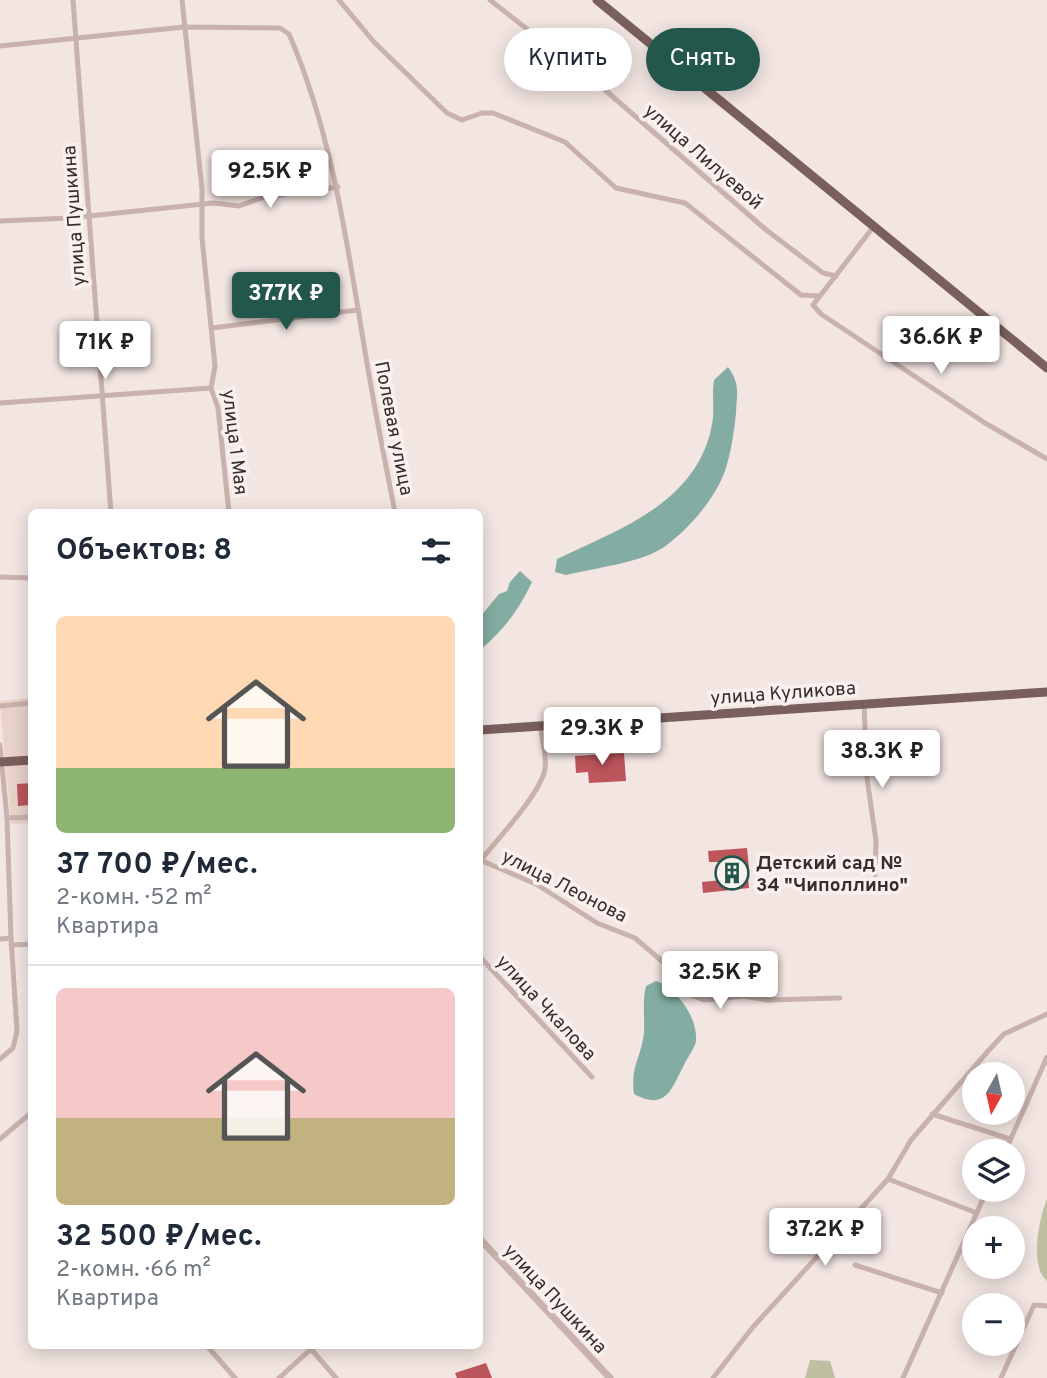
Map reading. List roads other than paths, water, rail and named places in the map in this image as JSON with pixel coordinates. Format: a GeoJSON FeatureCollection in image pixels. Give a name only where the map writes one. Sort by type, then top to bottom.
{"type":"FeatureCollection","features":[{"type":"Feature","properties":{"kind":"main road"},"geometry":{"type":"LineString","coordinates":[[597,0],[1047,368]]}},
{"type":"Feature","properties":{"kind":"main road","name":"улица Куликова"},"geometry":{"type":"LineString","coordinates":[[483,730],[1047,692]]}},
{"type":"Feature","properties":{"kind":"main road"},"geometry":{"type":"LineString","coordinates":[[1,762],[28,760]]}},
{"type":"Feature","properties":{"kind":"street","name":"улица Пушкина"},"geometry":{"type":"LineString","coordinates":[[73,0],[111,509]]}},
{"type":"Feature","properties":{"kind":"street","name":"улица 1 Мая"},"geometry":{"type":"LineString","coordinates":[[182,0],[215,366],[212,388],[218,408],[229,509]]}},
{"type":"Feature","properties":{"kind":"street"},"geometry":{"type":"LineString","coordinates":[[339,0],[374,42],[447,113],[462,120],[482,113],[493,113],[565,142],[587,165],[616,188],[685,203],[801,295],[820,296]]}},
{"type":"Feature","properties":{"kind":"street","name":"улица Лилуевой"},"geometry":{"type":"LineString","coordinates":[[490,0],[605,90],[765,229],[823,273],[836,276]]}},
{"type":"Feature","properties":{"kind":"street"},"geometry":{"type":"LineString","coordinates":[[0,46],[184,27]]}},
{"type":"Feature","properties":{"kind":"street","name":"Полевая улица"},"geometry":{"type":"LineString","coordinates":[[184,27],[279,28],[289,34],[298,54],[338,187],[394,509]]}},
{"type":"Feature","properties":{"kind":"street"},"geometry":{"type":"LineString","coordinates":[[0,221],[202,204],[239,206],[264,197],[338,187]]}},
{"type":"Feature","properties":{"kind":"street"},"geometry":{"type":"LineString","coordinates":[[874,226],[813,304],[821,314],[985,423],[1047,459]]}},
{"type":"Feature","properties":{"kind":"street"},"geometry":{"type":"LineString","coordinates":[[212,328],[358,310]]}},
{"type":"Feature","properties":{"kind":"street"},"geometry":{"type":"LineString","coordinates":[[0,402],[212,388]]}},
{"type":"Feature","properties":{"kind":"street"},"geometry":{"type":"LineString","coordinates":[[0,578],[28,578]]}},
{"type":"Feature","properties":{"kind":"street"},"geometry":{"type":"LineString","coordinates":[[0,706],[28,703]]}},
{"type":"Feature","properties":{"kind":"street"},"geometry":{"type":"LineString","coordinates":[[864,704],[867,778],[876,841],[875,875]]}},
{"type":"Feature","properties":{"kind":"street"},"geometry":{"type":"LineString","coordinates":[[483,857],[530,798],[542,776],[545,752],[540,726]]}},
{"type":"Feature","properties":{"kind":"street"},"geometry":{"type":"LineString","coordinates":[[0,745],[7,818],[17,1031],[13,1048],[0,1059]]}},
{"type":"Feature","properties":{"kind":"street"},"geometry":{"type":"LineString","coordinates":[[7,818],[28,817]]}},
{"type":"Feature","properties":{"kind":"street","name":"улица Леонова"},"geometry":{"type":"LineString","coordinates":[[483,862],[536,884],[597,923],[635,938],[670,967],[691,995],[704,1000],[744,996],[766,1000],[840,998]]}},
{"type":"Feature","properties":{"kind":"street"},"geometry":{"type":"LineString","coordinates":[[0,939],[28,943]]}},
{"type":"Feature","properties":{"kind":"street","name":"улица Чкалова"},"geometry":{"type":"LineString","coordinates":[[483,960],[592,1077]]}},
{"type":"Feature","properties":{"kind":"street"},"geometry":{"type":"LineString","coordinates":[[713,1378],[753,1327],[888,1180],[911,1140],[1004,1034],[1047,1014]]}},
{"type":"Feature","properties":{"kind":"street"},"geometry":{"type":"LineString","coordinates":[[932,1114],[1010,1139],[1047,1057]]}},
{"type":"Feature","properties":{"kind":"street"},"geometry":{"type":"LineString","coordinates":[[0,1139],[28,1115]]}},
{"type":"Feature","properties":{"kind":"street"},"geometry":{"type":"LineString","coordinates":[[888,1180],[977,1213]]}},
{"type":"Feature","properties":{"kind":"street"},"geometry":{"type":"LineString","coordinates":[[903,1378],[982,1202]]}},
{"type":"Feature","properties":{"kind":"street","name":"улица Пушкина"},"geometry":{"type":"LineString","coordinates":[[483,1242],[610,1378]]}},
{"type":"Feature","properties":{"kind":"street"},"geometry":{"type":"LineString","coordinates":[[855,1265],[942,1293]]}},
{"type":"Feature","properties":{"kind":"street"},"geometry":{"type":"LineString","coordinates":[[1001,1378],[1034,1305],[1047,1306]]}},
{"type":"Feature","properties":{"kind":"street"},"geometry":{"type":"LineString","coordinates":[[211,1349],[235,1378]]}},
{"type":"Feature","properties":{"kind":"street"},"geometry":{"type":"LineString","coordinates":[[279,1378],[311,1349],[336,1378]]}},
{"type":"Feature","properties":{"kind":"water"},"geometry":{"type":"Polygon","coordinates":[[[728,367],[736,383],[737,394],[731,450],[720,482],[700,513],[673,540],[654,553],[566,575],[555,572],[557,559],[632,523],[676,491],[693,471],[706,447],[713,418],[714,380],[728,367]]]}},
{"type":"Feature","properties":{"kind":"water"},"geometry":{"type":"Polygon","coordinates":[[[520,571],[532,582],[510,619],[483,647],[483,613],[499,594],[507,591],[510,582],[520,571]]]}},
{"type":"Feature","properties":{"kind":"water"},"geometry":{"type":"Polygon","coordinates":[[[656,981],[671,990],[684,1005],[693,1022],[696,1041],[672,1089],[661,1099],[654,1100],[634,1094],[633,1084],[644,1032],[646,986],[656,981]]]}},
{"type":"Feature","properties":{"kind":"place","name":"Детский сад № 34 \"Чиполлино\""},"geometry":{"type":"Point","coordinates":[732,873]}}]}
